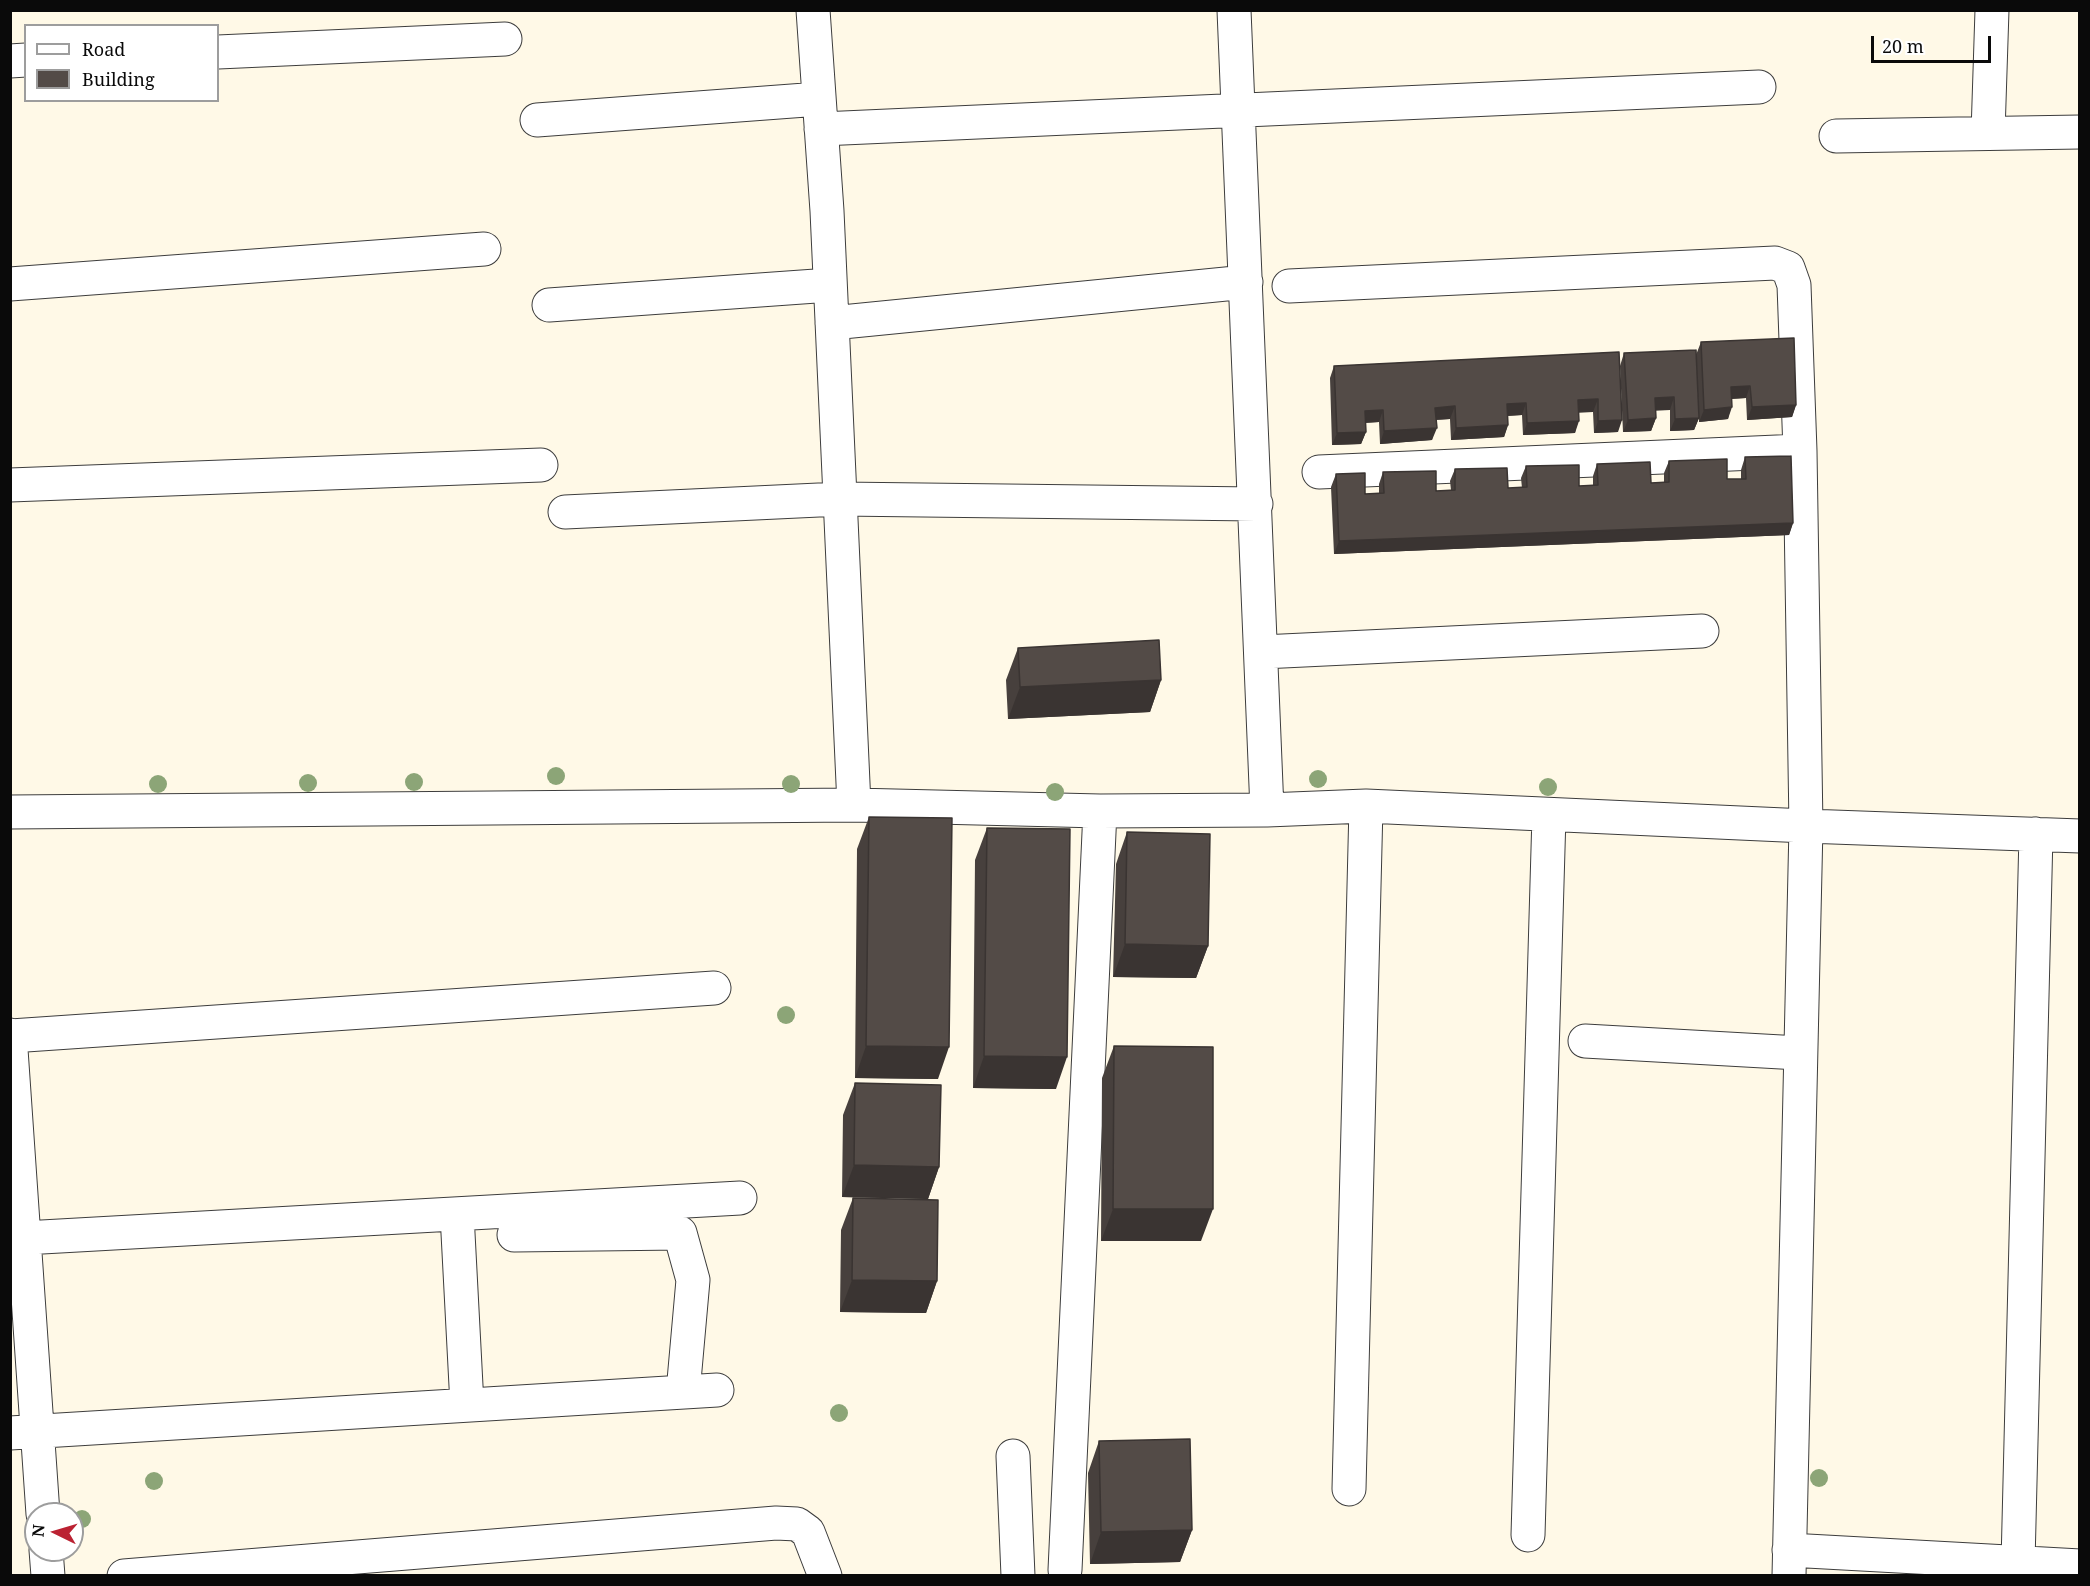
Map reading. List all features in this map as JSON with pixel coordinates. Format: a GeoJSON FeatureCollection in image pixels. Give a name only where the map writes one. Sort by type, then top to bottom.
{"type":"FeatureCollection","features":[{"type":"Feature","properties":{"kind":"street"},"geometry":{"type":"LineString","coordinates":[[813,10],[832,323],[854,805]]}},
{"type":"Feature","properties":{"kind":"street"},"geometry":{"type":"LineString","coordinates":[[1234,10],[1267,810]]}},
{"type":"Feature","properties":{"kind":"street"},"geometry":{"type":"LineString","coordinates":[[1988,133],[1992,10]]}},
{"type":"Feature","properties":{"kind":"street"},"geometry":{"type":"LineString","coordinates":[[219,52],[505,39]]}},
{"type":"Feature","properties":{"kind":"street"},"geometry":{"type":"LineString","coordinates":[[537,120],[1238,109],[1759,87]]}},
{"type":"Feature","properties":{"kind":"street"},"geometry":{"type":"LineString","coordinates":[[1836,136],[2079,132]]}},
{"type":"Feature","properties":{"kind":"street"},"geometry":{"type":"LineString","coordinates":[[10,284],[484,249]]}},
{"type":"Feature","properties":{"kind":"street"},"geometry":{"type":"LineString","coordinates":[[1289,285],[1775,263],[1788,268],[1794,285],[1800,451],[1806,826],[1789,1563],[2035,1568],[2079,1566]]}},
{"type":"Feature","properties":{"kind":"street"},"geometry":{"type":"LineString","coordinates":[[832,323],[1246,282]]}},
{"type":"Feature","properties":{"kind":"street"},"geometry":{"type":"LineString","coordinates":[[549,305],[830,285]]}},
{"type":"Feature","properties":{"kind":"street"},"geometry":{"type":"LineString","coordinates":[[1319,472],[1800,451]]}},
{"type":"Feature","properties":{"kind":"street"},"geometry":{"type":"LineString","coordinates":[[10,485],[541,465]]}},
{"type":"Feature","properties":{"kind":"street"},"geometry":{"type":"LineString","coordinates":[[565,512],[840,498],[1256,504]]}},
{"type":"Feature","properties":{"kind":"street"},"geometry":{"type":"LineString","coordinates":[[1262,652],[1702,631]]}},
{"type":"Feature","properties":{"kind":"street"},"geometry":{"type":"LineString","coordinates":[[10,812],[854,805],[1100,811],[1267,810],[1366,806],[2079,836]]}},
{"type":"Feature","properties":{"kind":"street"},"geometry":{"type":"LineString","coordinates":[[1349,1489],[1366,806]]}},
{"type":"Feature","properties":{"kind":"street"},"geometry":{"type":"LineString","coordinates":[[1065,1570],[1100,811]]}},
{"type":"Feature","properties":{"kind":"street"},"geometry":{"type":"LineString","coordinates":[[1528,1535],[1549,815]]}},
{"type":"Feature","properties":{"kind":"street"},"geometry":{"type":"LineString","coordinates":[[2035,1568],[2036,834]]}},
{"type":"Feature","properties":{"kind":"street"},"geometry":{"type":"LineString","coordinates":[[40,1502],[24,1432],[24,1238],[11,1036],[714,988]]}},
{"type":"Feature","properties":{"kind":"street"},"geometry":{"type":"LineString","coordinates":[[1585,1041],[1799,1053]]}},
{"type":"Feature","properties":{"kind":"street"},"geometry":{"type":"LineString","coordinates":[[24,1238],[740,1198]]}},
{"type":"Feature","properties":{"kind":"street"},"geometry":{"type":"LineString","coordinates":[[457,1214],[466,1405]]}},
{"type":"Feature","properties":{"kind":"street"},"geometry":{"type":"LineString","coordinates":[[514,1235],[680,1233],[693,1280],[683,1392]]}},
{"type":"Feature","properties":{"kind":"street"},"geometry":{"type":"LineString","coordinates":[[24,1432],[717,1390]]}},
{"type":"Feature","properties":{"kind":"street"},"geometry":{"type":"LineString","coordinates":[[1013,1456],[1018,1575]]}},
{"type":"Feature","properties":{"kind":"street"},"geometry":{"type":"LineString","coordinates":[[124,1575],[776,1523],[797,1524],[808,1532],[820,1568],[825,1575]]}},
{"type":"Feature","properties":{"kind":"building"},"geometry":{"type":"Polygon","coordinates":[[[1794,338],[1796,405],[1752,407],[1750,386],[1731,387],[1732,407],[1704,410],[1701,342],[1794,338]]]}},
{"type":"Feature","properties":{"kind":"building"},"geometry":{"type":"Polygon","coordinates":[[[1696,350],[1699,418],[1675,419],[1674,397],[1655,398],[1656,418],[1628,420],[1624,353],[1696,350]]]}},
{"type":"Feature","properties":{"kind":"building"},"geometry":{"type":"Polygon","coordinates":[[[1619,352],[1622,420],[1598,421],[1598,399],[1578,400],[1579,421],[1527,423],[1526,403],[1507,404],[1508,425],[1456,428],[1455,406],[1435,408],[1437,428],[1384,431],[1383,410],[1365,411],[1366,432],[1337,433],[1334,366],[1619,352]]]}},
{"type":"Feature","properties":{"kind":"building"},"geometry":{"type":"Polygon","coordinates":[[[1791,456],[1793,523],[1339,541],[1336,474],[1365,473],[1365,494],[1384,493],[1383,472],[1436,471],[1436,491],[1455,490],[1455,469],[1507,468],[1508,488],[1527,487],[1526,466],[1579,465],[1579,486],[1598,485],[1597,464],[1650,462],[1651,483],[1669,482],[1669,461],[1727,459],[1727,479],[1746,479],[1745,457],[1791,456]]]}},
{"type":"Feature","properties":{"kind":"building"},"geometry":{"type":"Polygon","coordinates":[[[1159,640],[1161,680],[1020,687],[1018,648],[1159,640]]]}},
{"type":"Feature","properties":{"kind":"building"},"geometry":{"type":"Polygon","coordinates":[[[869,817],[952,818],[949,1047],[866,1046],[869,817]]]}},
{"type":"Feature","properties":{"kind":"building"},"geometry":{"type":"Polygon","coordinates":[[[987,828],[1070,829],[1067,1057],[984,1056],[987,828]]]}},
{"type":"Feature","properties":{"kind":"building"},"geometry":{"type":"Polygon","coordinates":[[[1127,832],[1210,834],[1208,946],[1125,944],[1127,832]]]}},
{"type":"Feature","properties":{"kind":"building"},"geometry":{"type":"Polygon","coordinates":[[[1114,1046],[1213,1047],[1213,1209],[1113,1209],[1114,1046]]]}},
{"type":"Feature","properties":{"kind":"building"},"geometry":{"type":"Polygon","coordinates":[[[855,1083],[941,1085],[939,1167],[854,1165],[855,1083]]]}},
{"type":"Feature","properties":{"kind":"building"},"geometry":{"type":"Polygon","coordinates":[[[853,1198],[938,1200],[937,1281],[852,1280],[853,1198]]]}},
{"type":"Feature","properties":{"kind":"building"},"geometry":{"type":"Polygon","coordinates":[[[1190,1439],[1192,1530],[1101,1532],[1099,1441],[1190,1439]]]}}]}
